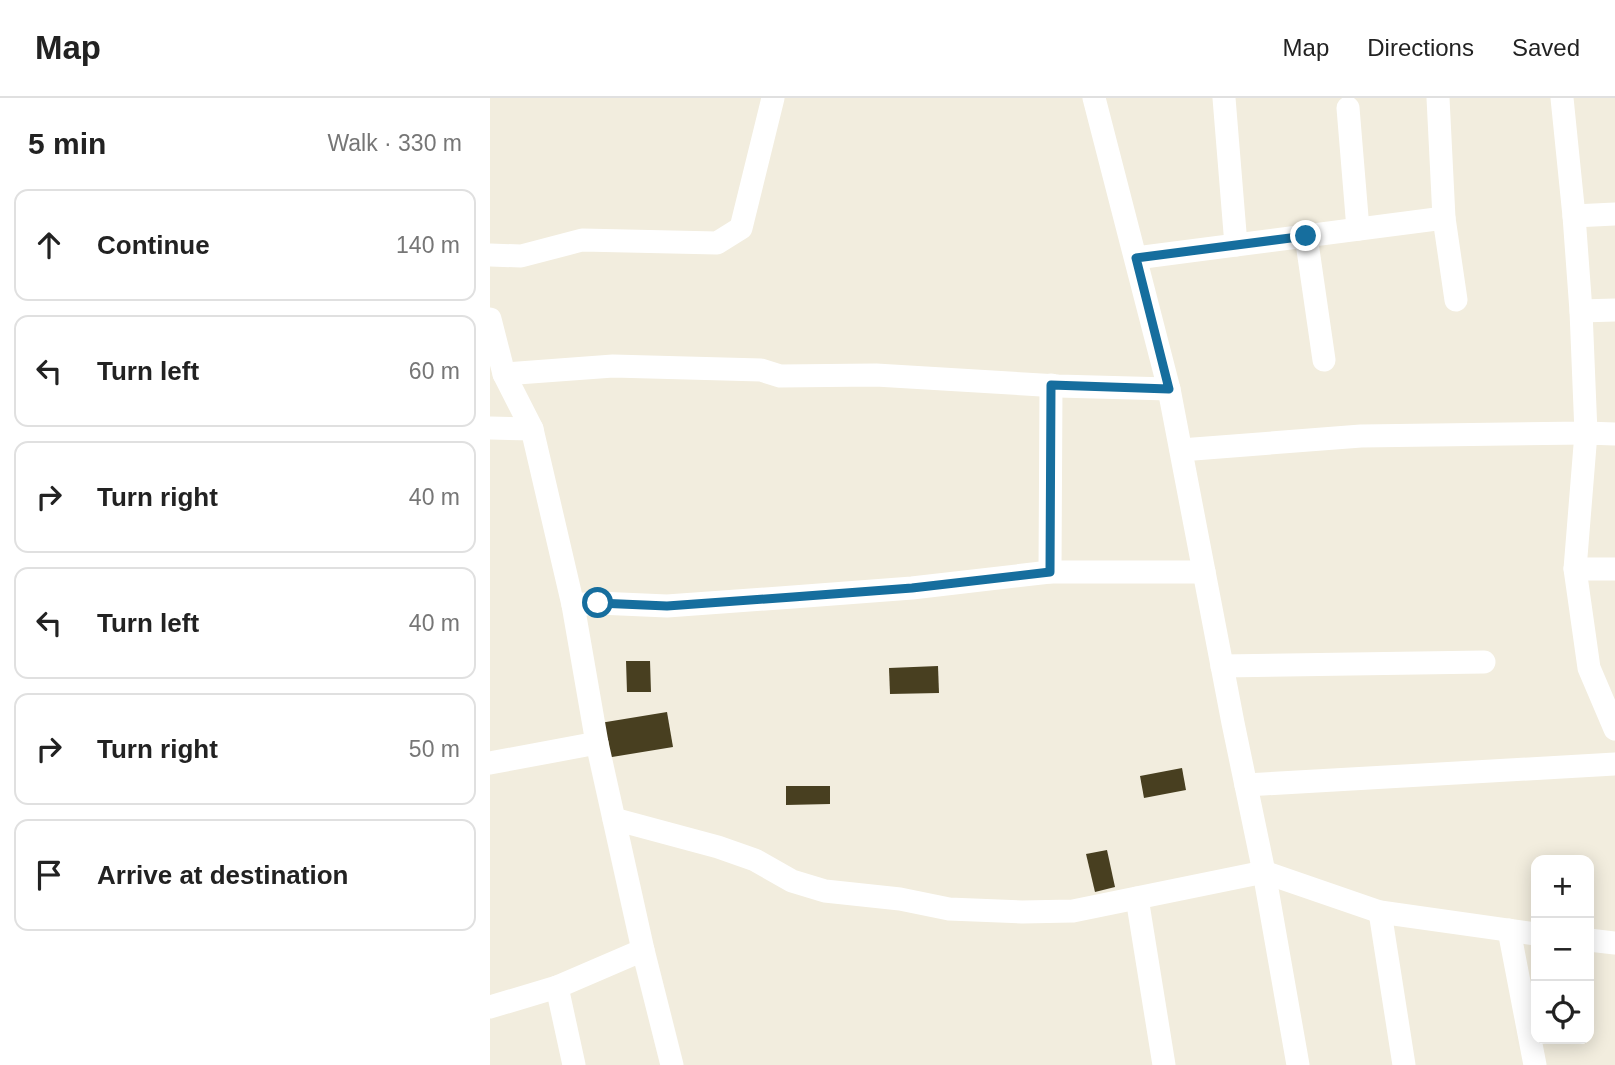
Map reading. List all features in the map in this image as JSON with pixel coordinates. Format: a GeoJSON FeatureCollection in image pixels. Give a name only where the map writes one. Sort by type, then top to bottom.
{"type":"FeatureCollection","features":[{"type":"Feature","properties":{"kind":"street"},"geometry":{"type":"LineString","coordinates":[[490,255],[521,256],[582,240],[717,243],[732,235],[741,228],[773,98]]}},
{"type":"Feature","properties":{"kind":"street"},"geometry":{"type":"LineString","coordinates":[[1094,98],[1169,389],[1264,872],[1298,1065]]}},
{"type":"Feature","properties":{"kind":"street"},"geometry":{"type":"LineString","coordinates":[[1224,98],[1236,245]]}},
{"type":"Feature","properties":{"kind":"street"},"geometry":{"type":"LineString","coordinates":[[1438,98],[1444,218],[1456,299]]}},
{"type":"Feature","properties":{"kind":"street"},"geometry":{"type":"LineString","coordinates":[[1562,98],[1581,311],[1586,433],[1575,569],[1589,668],[1615,729]]}},
{"type":"Feature","properties":{"kind":"street"},"geometry":{"type":"LineString","coordinates":[[1348,108],[1358,229]]}},
{"type":"Feature","properties":{"kind":"street"},"geometry":{"type":"LineString","coordinates":[[1574,215],[1615,214]]}},
{"type":"Feature","properties":{"kind":"street"},"geometry":{"type":"LineString","coordinates":[[1136,258],[1444,218]]}},
{"type":"Feature","properties":{"kind":"street"},"geometry":{"type":"LineString","coordinates":[[1306,236],[1324,360]]}},
{"type":"Feature","properties":{"kind":"street"},"geometry":{"type":"LineString","coordinates":[[1581,311],[1615,310]]}},
{"type":"Feature","properties":{"kind":"street"},"geometry":{"type":"LineString","coordinates":[[490,319],[504,374],[532,429],[573,606],[597,743],[643,950],[673,1065]]}},
{"type":"Feature","properties":{"kind":"street"},"geometry":{"type":"LineString","coordinates":[[504,374],[613,366],[761,370],[780,376],[876,375],[1169,389]]}},
{"type":"Feature","properties":{"kind":"street"},"geometry":{"type":"LineString","coordinates":[[1050,572],[1051,385]]}},
{"type":"Feature","properties":{"kind":"street"},"geometry":{"type":"LineString","coordinates":[[490,428],[532,429]]}},
{"type":"Feature","properties":{"kind":"street"},"geometry":{"type":"LineString","coordinates":[[1181,450],[1361,436],[1615,434]]}},
{"type":"Feature","properties":{"kind":"street"},"geometry":{"type":"LineString","coordinates":[[1575,569],[1615,569]]}},
{"type":"Feature","properties":{"kind":"street"},"geometry":{"type":"LineString","coordinates":[[573,606],[598,603],[667,606],[912,588],[1050,572],[1205,572]]}},
{"type":"Feature","properties":{"kind":"street"},"geometry":{"type":"LineString","coordinates":[[1222,666],[1484,662]]}},
{"type":"Feature","properties":{"kind":"street"},"geometry":{"type":"LineString","coordinates":[[490,763],[597,743]]}},
{"type":"Feature","properties":{"kind":"street"},"geometry":{"type":"LineString","coordinates":[[1247,785],[1615,764]]}},
{"type":"Feature","properties":{"kind":"street"},"geometry":{"type":"LineString","coordinates":[[614,819],[718,847],[755,860],[792,881],[825,891],[900,899],[948,909],[1073,911],[1264,872],[1380,912],[1531,933]]}},
{"type":"Feature","properties":{"kind":"street"},"geometry":{"type":"LineString","coordinates":[[1137,898],[1164,1065]]}},
{"type":"Feature","properties":{"kind":"street"},"geometry":{"type":"LineString","coordinates":[[1380,912],[1404,1065]]}},
{"type":"Feature","properties":{"kind":"street"},"geometry":{"type":"LineString","coordinates":[[1509,930],[1535,1065]]}},
{"type":"Feature","properties":{"kind":"street"},"geometry":{"type":"LineString","coordinates":[[1594,941],[1615,943]]}},
{"type":"Feature","properties":{"kind":"street"},"geometry":{"type":"LineString","coordinates":[[490,1007],[557,987],[643,950]]}},
{"type":"Feature","properties":{"kind":"street"},"geometry":{"type":"LineString","coordinates":[[557,987],[574,1065]]}},
{"type":"Feature","properties":{"kind":"building"},"geometry":{"type":"Polygon","coordinates":[[[626,661],[650,661],[651,692],[627,692],[626,661]]]}},
{"type":"Feature","properties":{"kind":"building"},"geometry":{"type":"Polygon","coordinates":[[[938,666],[939,693],[890,694],[889,668],[938,666]]]}},
{"type":"Feature","properties":{"kind":"building"},"geometry":{"type":"Polygon","coordinates":[[[667,712],[673,747],[606,758],[600,723],[667,712]]]}},
{"type":"Feature","properties":{"kind":"building"},"geometry":{"type":"Polygon","coordinates":[[[1182,768],[1186,790],[1144,798],[1140,776],[1182,768]]]}},
{"type":"Feature","properties":{"kind":"building"},"geometry":{"type":"Polygon","coordinates":[[[786,786],[830,786],[830,804],[786,805],[786,786]]]}},
{"type":"Feature","properties":{"kind":"building"},"geometry":{"type":"Polygon","coordinates":[[[1107,850],[1115,887],[1095,892],[1086,854],[1107,850]]]}},
{"type":"Feature","properties":{"kind":"route"},"geometry":{"type":"LineString","coordinates":[[598,603],[667,606],[912,588],[1050,572],[1051,385],[1169,389],[1136,258],[1306,236]]}}]}
